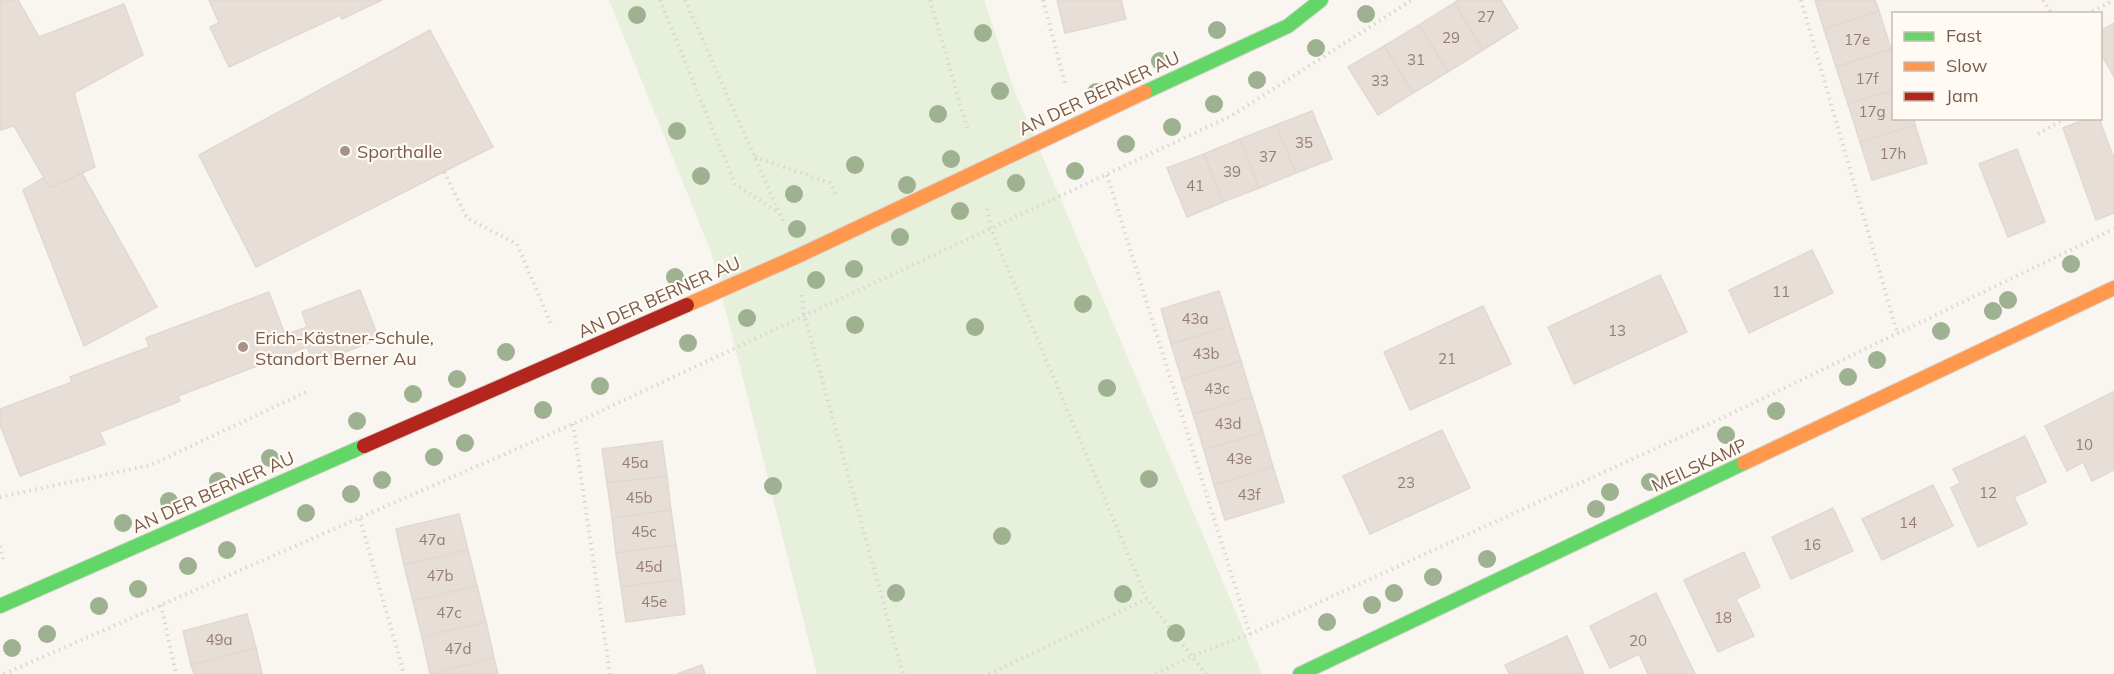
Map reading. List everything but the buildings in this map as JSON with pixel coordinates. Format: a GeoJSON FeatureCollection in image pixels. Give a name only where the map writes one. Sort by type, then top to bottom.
{"type":"FeatureCollection","features":[{"type":"Feature","properties":{"kind":"street","name":"AN DER BERNER AU"},"geometry":{"type":"LineString","coordinates":[[0,606],[798,256],[979,169],[1288,26],[1321,0]]}},
{"type":"Feature","properties":{"kind":"street","name":"MEILSKAMP"},"geometry":{"type":"LineString","coordinates":[[1300,674],[2114,288]]}},
{"type":"Feature","properties":{"kind":"path"},"geometry":{"type":"LineString","coordinates":[[660,0],[735,184],[779,213]]}},
{"type":"Feature","properties":{"kind":"path"},"geometry":{"type":"LineString","coordinates":[[685,0],[798,256],[804,314],[903,674]]}},
{"type":"Feature","properties":{"kind":"path"},"geometry":{"type":"LineString","coordinates":[[930,0],[979,169],[991,229],[1147,599],[1206,674]]}},
{"type":"Feature","properties":{"kind":"path"},"geometry":{"type":"LineString","coordinates":[[1043,0],[1067,93]]}},
{"type":"Feature","properties":{"kind":"path"},"geometry":{"type":"LineString","coordinates":[[4,674],[573,424],[804,314],[1232,116],[1412,0]]}},
{"type":"Feature","properties":{"kind":"path"},"geometry":{"type":"LineString","coordinates":[[1801,0],[1897,332]]}},
{"type":"Feature","properties":{"kind":"path"},"geometry":{"type":"LineString","coordinates":[[2091,12],[2114,0]]}},
{"type":"Feature","properties":{"kind":"path"},"geometry":{"type":"LineString","coordinates":[[2038,134],[2062,120]]}},
{"type":"Feature","properties":{"kind":"path"},"geometry":{"type":"LineString","coordinates":[[754,156],[830,183],[841,202]]}},
{"type":"Feature","properties":{"kind":"path"},"geometry":{"type":"LineString","coordinates":[[444,172],[467,218],[517,244],[566,358]]}},
{"type":"Feature","properties":{"kind":"path"},"geometry":{"type":"LineString","coordinates":[[1107,175],[1250,634]]}},
{"type":"Feature","properties":{"kind":"path"},"geometry":{"type":"LineString","coordinates":[[1156,674],[1191,656],[1250,634],[1722,418],[2114,229]]}},
{"type":"Feature","properties":{"kind":"path"},"geometry":{"type":"LineString","coordinates":[[0,497],[151,465],[306,392]]}},
{"type":"Feature","properties":{"kind":"path"},"geometry":{"type":"LineString","coordinates":[[573,424],[610,674]]}},
{"type":"Feature","properties":{"kind":"path"},"geometry":{"type":"LineString","coordinates":[[360,519],[404,674]]}},
{"type":"Feature","properties":{"kind":"path"},"geometry":{"type":"LineString","coordinates":[[0,546],[4,564]]}},
{"type":"Feature","properties":{"kind":"path"},"geometry":{"type":"LineString","coordinates":[[989,674],[1147,599]]}},
{"type":"Feature","properties":{"kind":"path"},"geometry":{"type":"LineString","coordinates":[[161,604],[176,674]]}},
{"type":"Feature","properties":{"kind":"green space"},"geometry":{"type":"Polygon","coordinates":[[[609,0],[984,0],[1013,87],[1262,674],[817,674],[711,252],[609,0]]]}},
{"type":"Feature","properties":{"kind":"traffic: fast"},"geometry":{"type":"LineString","coordinates":[[1145,92],[1288,26],[1321,0]]}},
{"type":"Feature","properties":{"kind":"traffic: fast"},"geometry":{"type":"LineString","coordinates":[[0,606],[364,446]]}},
{"type":"Feature","properties":{"kind":"traffic: fast"},"geometry":{"type":"LineString","coordinates":[[1300,674],[1744,463]]}},
{"type":"Feature","properties":{"kind":"traffic: slow"},"geometry":{"type":"LineString","coordinates":[[687,305],[798,256],[1145,92]]}},
{"type":"Feature","properties":{"kind":"traffic: slow"},"geometry":{"type":"LineString","coordinates":[[1744,463],[2114,288]]}},
{"type":"Feature","properties":{"kind":"traffic: jam"},"geometry":{"type":"LineString","coordinates":[[364,446],[687,305]]}},
{"type":"Feature","properties":{"kind":"place","name":"Sporthalle"},"geometry":{"type":"Point","coordinates":[345,151]}},
{"type":"Feature","properties":{"kind":"place","name":"Erich-Kästner-Schule, Standort Berner Au"},"geometry":{"type":"Point","coordinates":[243,347]}}]}
